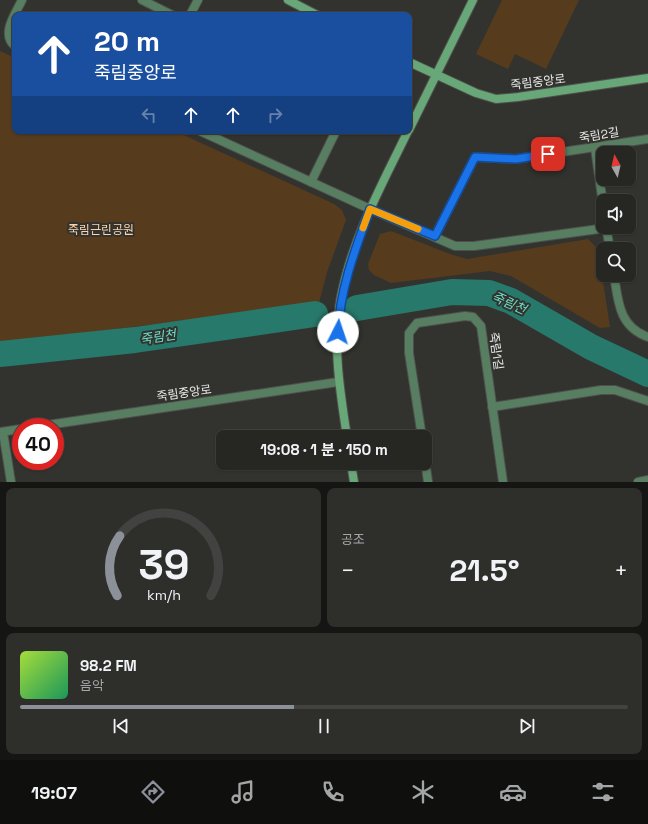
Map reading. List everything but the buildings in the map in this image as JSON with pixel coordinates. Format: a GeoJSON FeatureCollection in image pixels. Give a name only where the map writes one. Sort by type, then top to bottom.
{"type":"FeatureCollection","features":[{"type":"Feature","properties":{"kind":"street"},"geometry":{"type":"LineString","coordinates":[[17,12],[22,0]]}},
{"type":"Feature","properties":{"kind":"street"},"geometry":{"type":"LineString","coordinates":[[142,0],[166,12]]}},
{"type":"Feature","properties":{"kind":"street"},"geometry":{"type":"LineString","coordinates":[[192,12],[198,0]]}},
{"type":"Feature","properties":{"kind":"street"},"geometry":{"type":"LineString","coordinates":[[288,0],[311,12]]}},
{"type":"Feature","properties":{"kind":"street"},"geometry":{"type":"LineString","coordinates":[[412,124],[473,0]]}},
{"type":"Feature","properties":{"kind":"street"},"geometry":{"type":"LineString","coordinates":[[12,22],[9,29],[9,38],[12,42]]}},
{"type":"Feature","properties":{"kind":"street","name":"죽림중앙로"},"geometry":{"type":"LineString","coordinates":[[412,63],[476,93],[496,99],[648,78]]}},
{"type":"Feature","properties":{"kind":"street"},"geometry":{"type":"LineString","coordinates":[[207,134],[455,246],[464,247],[596,229]]}},
{"type":"Feature","properties":{"kind":"street"},"geometry":{"type":"LineString","coordinates":[[311,182],[335,134]]}},
{"type":"Feature","properties":{"kind":"street"},"geometry":{"type":"LineString","coordinates":[[346,430],[338,382],[338,332],[340,302],[345,280],[370,209],[407,134]]}},
{"type":"Feature","properties":{"kind":"street","name":"죽림2길"},"geometry":{"type":"LineString","coordinates":[[435,236],[475,157],[516,159],[648,139]]}},
{"type":"Feature","properties":{"kind":"street"},"geometry":{"type":"LineString","coordinates":[[595,148],[602,194]]}},
{"type":"Feature","properties":{"kind":"street"},"geometry":{"type":"LineString","coordinates":[[615,282],[619,309],[623,319],[648,338]]}},
{"type":"Feature","properties":{"kind":"street","name":"죽림1길"},"geometry":{"type":"LineString","coordinates":[[421,430],[408,343],[409,333],[418,323],[465,316],[473,317],[478,320],[481,326],[492,407]]}},
{"type":"Feature","properties":{"kind":"street","name":"죽림중앙로"},"geometry":{"type":"LineString","coordinates":[[64,423],[338,382]]}},
{"type":"Feature","properties":{"kind":"street"},"geometry":{"type":"LineString","coordinates":[[503,482],[492,407],[601,390],[614,390],[648,401]]}},
{"type":"Feature","properties":{"kind":"street"},"geometry":{"type":"LineString","coordinates":[[11,482],[2,432],[12,430]]}},
{"type":"Feature","properties":{"kind":"street"},"geometry":{"type":"LineString","coordinates":[[352,470],[354,482]]}},
{"type":"Feature","properties":{"kind":"street"},"geometry":{"type":"LineString","coordinates":[[426,470],[428,482]]}},
{"type":"Feature","properties":{"kind":"street"},"geometry":{"type":"LineString","coordinates":[[638,482],[648,480]]}},
{"type":"Feature","properties":{"kind":"green space"},"geometry":{"type":"Polygon","coordinates":[[[502,0],[579,0],[546,69],[515,54],[508,69],[476,54],[502,0]]]}},
{"type":"Feature","properties":{"kind":"green space","name":"죽림근린공원"},"geometry":{"type":"Polygon","coordinates":[[[0,51],[12,57],[12,134],[182,134],[334,204],[342,210],[346,220],[327,272],[319,303],[0,344],[0,51]]]}},
{"type":"Feature","properties":{"kind":"green space"},"geometry":{"type":"Polygon","coordinates":[[[391,231],[467,259],[588,239],[596,247],[596,282],[603,282],[610,327],[600,328],[511,276],[490,271],[391,283],[374,275],[369,270],[368,264],[380,234],[391,231]]]}},
{"type":"Feature","properties":{"kind":"waterway","name":"죽림천"},"geometry":{"type":"LineString","coordinates":[[357,308],[452,292],[489,293],[511,301],[591,347],[648,374]]}},
{"type":"Feature","properties":{"kind":"waterway","name":"죽림천"},"geometry":{"type":"LineString","coordinates":[[0,354],[135,340],[315,314]]}},
{"type":"Feature","properties":{"kind":"slow traffic"},"geometry":{"type":"LineString","coordinates":[[363,228],[370,209],[418,229]]}},
{"type":"Feature","properties":{"kind":"route"},"geometry":{"type":"LineString","coordinates":[[338,332],[341,297],[345,280],[370,209],[435,236],[475,157],[516,159],[548,154]]}}]}
